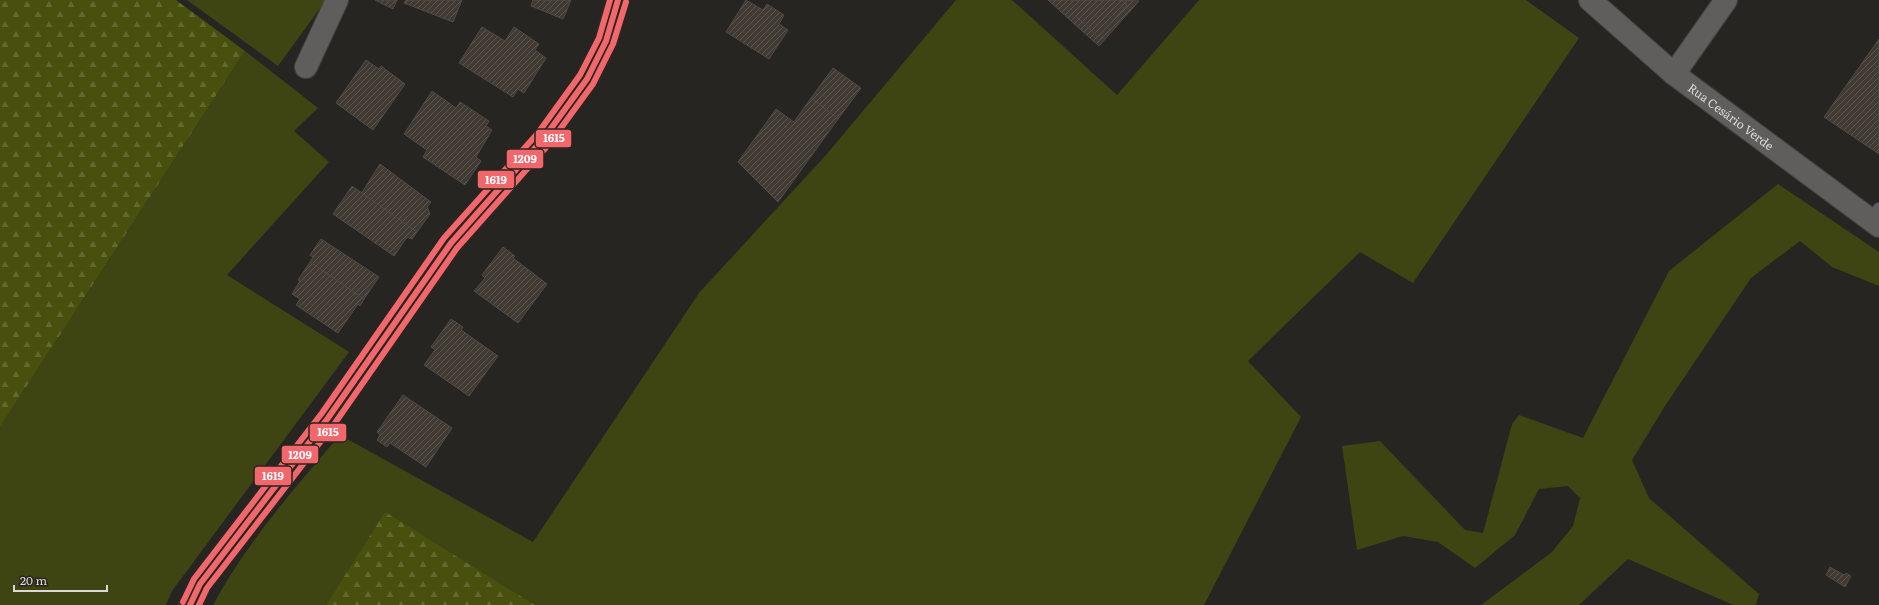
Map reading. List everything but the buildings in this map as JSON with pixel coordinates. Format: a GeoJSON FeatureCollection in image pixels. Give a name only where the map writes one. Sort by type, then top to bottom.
{"type":"FeatureCollection","features":[{"type":"Feature","properties":{"kind":"street"},"geometry":{"type":"LineString","coordinates":[[306,68],[337,0]]}},
{"type":"Feature","properties":{"kind":"street"},"geometry":{"type":"LineString","coordinates":[[190,605],[200,584],[328,418],[451,243],[544,138],[587,79],[606,41],[618,0]]}},
{"type":"Feature","properties":{"kind":"street","name":"Rua Cesário Verde"},"geometry":{"type":"LineString","coordinates":[[1590,0],[1674,74],[1876,218]]}},
{"type":"Feature","properties":{"kind":"street"},"geometry":{"type":"LineString","coordinates":[[1674,74],[1726,0]]}},
{"type":"Feature","properties":{"kind":"green space"},"geometry":{"type":"Polygon","coordinates":[[[0,0],[176,0],[245,51],[0,427],[0,0]]]}},
{"type":"Feature","properties":{"kind":"green space"},"geometry":{"type":"Polygon","coordinates":[[[187,0],[326,0],[278,66],[187,0]]]}},
{"type":"Feature","properties":{"kind":"green space"},"geometry":{"type":"Polygon","coordinates":[[[956,0],[1012,0],[1117,95],[1199,0],[1526,0],[1579,38],[1413,283],[1360,252],[1248,361],[1301,417],[1204,605],[535,605],[385,513],[326,605],[213,605],[226,582],[256,538],[340,435],[533,542],[699,293],[826,155],[956,0]]]}},
{"type":"Feature","properties":{"kind":"green space"},"geometry":{"type":"Polygon","coordinates":[[[245,51],[318,108],[294,131],[329,162],[227,275],[349,352],[172,591],[166,605],[0,605],[0,427],[245,51]]]}},
{"type":"Feature","properties":{"kind":"green space"},"geometry":{"type":"Polygon","coordinates":[[[1778,184],[1879,252],[1879,286],[1832,267],[1800,241],[1751,278],[1665,406],[1632,460],[1649,498],[1759,594],[1756,605],[1733,605],[1628,559],[1579,605],[1481,605],[1552,552],[1573,526],[1580,498],[1568,486],[1539,489],[1515,535],[1475,568],[1438,542],[1403,536],[1357,550],[1342,446],[1380,441],[1465,530],[1483,533],[1512,424],[1519,415],[1583,438],[1669,271],[1778,184]]]}},
{"type":"Feature","properties":{"kind":"green space"},"geometry":{"type":"Polygon","coordinates":[[[385,512],[535,605],[326,605],[385,512]]]}},
{"type":"Feature","properties":{"kind":"transit line","name":"1619"},"geometry":{"type":"LineString","coordinates":[[183,602],[194,579],[322,413],[444,238],[538,133],[580,75],[599,38],[610,0]]}},
{"type":"Feature","properties":{"kind":"transit line","name":"1209"},"geometry":{"type":"LineString","coordinates":[[190,605],[200,584],[328,418],[451,243],[544,138],[587,79],[606,41],[618,0]]}},
{"type":"Feature","properties":{"kind":"transit line","name":"1615"},"geometry":{"type":"LineString","coordinates":[[199,605],[207,588],[335,423],[457,248],[550,143],[593,84],[613,44],[626,2]]}}]}
